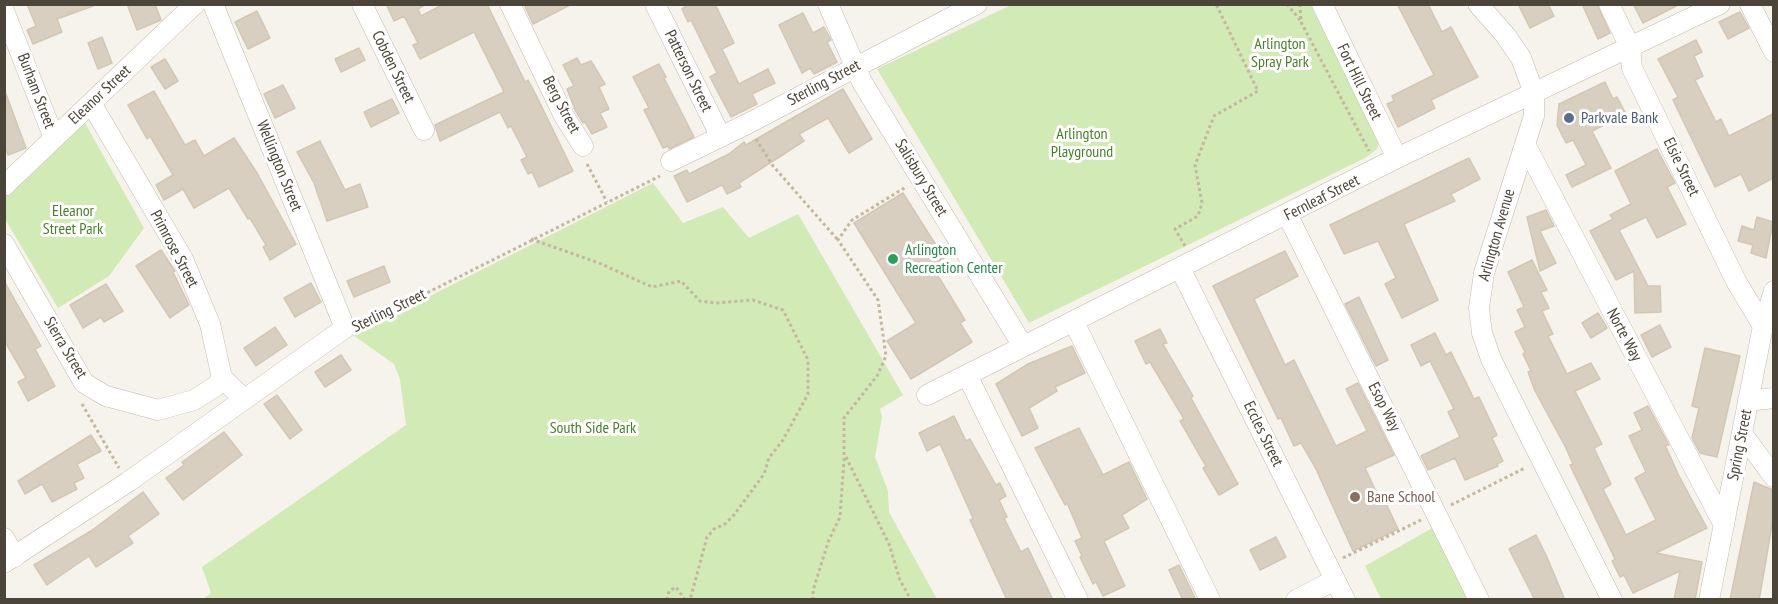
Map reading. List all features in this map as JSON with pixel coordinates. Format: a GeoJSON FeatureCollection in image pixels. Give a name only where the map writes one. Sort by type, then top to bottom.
{"type":"FeatureCollection","features":[{"type":"Feature","properties":{"kind":"street","name":"Eleanor Street"},"geometry":{"type":"LineString","coordinates":[[4,186],[195,4]]}},
{"type":"Feature","properties":{"kind":"street","name":"Wellington Street"},"geometry":{"type":"LineString","coordinates":[[213,4],[345,328]]}},
{"type":"Feature","properties":{"kind":"street","name":"Cobden Street"},"geometry":{"type":"LineString","coordinates":[[362,4],[424,130]]}},
{"type":"Feature","properties":{"kind":"street","name":"Berg Street"},"geometry":{"type":"LineString","coordinates":[[510,4],[564,116],[583,146]]}},
{"type":"Feature","properties":{"kind":"street","name":"Patterson Street"},"geometry":{"type":"LineString","coordinates":[[655,4],[721,137]]}},
{"type":"Feature","properties":{"kind":"street","name":"Salisbury Street"},"geometry":{"type":"LineString","coordinates":[[828,4],[857,66],[862,82],[1023,346]]}},
{"type":"Feature","properties":{"kind":"street","name":"Sterling Street"},"geometry":{"type":"LineString","coordinates":[[669,166],[857,66],[952,10],[977,4]]}},
{"type":"Feature","properties":{"kind":"street","name":"Fort Hill Street"},"geometry":{"type":"LineString","coordinates":[[1322,4],[1397,159]]}},
{"type":"Feature","properties":{"kind":"street","name":"Arlington Avenue"},"geometry":{"type":"LineString","coordinates":[[1478,4],[1506,36],[1521,58],[1534,93],[1534,116],[1484,273],[1479,308],[1482,333],[1501,379],[1612,600]]}},
{"type":"Feature","properties":{"kind":"street","name":"Elsie Street"},"geometry":{"type":"LineString","coordinates":[[1609,4],[1630,47],[1632,68],[1736,281],[1763,326]]}},
{"type":"Feature","properties":{"kind":"street","name":"Fernleaf Street"},"geometry":{"type":"LineString","coordinates":[[927,395],[1288,216],[1397,159],[1720,4]]}},
{"type":"Feature","properties":{"kind":"street"},"geometry":{"type":"LineString","coordinates":[[1750,4],[1773,52]]}},
{"type":"Feature","properties":{"kind":"street","name":"Burham Street"},"geometry":{"type":"LineString","coordinates":[[4,11],[54,138]]}},
{"type":"Feature","properties":{"kind":"street","name":"Primrose Street"},"geometry":{"type":"LineString","coordinates":[[91,103],[183,260],[210,324],[222,378]]}},
{"type":"Feature","properties":{"kind":"street","name":"Norte Way"},"geometry":{"type":"LineString","coordinates":[[1525,144],[1724,525]]}},
{"type":"Feature","properties":{"kind":"street","name":"Esop Way"},"geometry":{"type":"LineString","coordinates":[[1288,216],[1479,600]]}},
{"type":"Feature","properties":{"kind":"street","name":"Sierra Street"},"geometry":{"type":"LineString","coordinates":[[4,244],[84,383],[106,396],[158,410],[194,400],[216,386],[222,378]]}},
{"type":"Feature","properties":{"kind":"street","name":"Eccles Street"},"geometry":{"type":"LineString","coordinates":[[1180,268],[1345,600]]}},
{"type":"Feature","properties":{"kind":"street","name":"Spring Street"},"geometry":{"type":"LineString","coordinates":[[1709,600],[1763,326],[1773,291]]}},
{"type":"Feature","properties":{"kind":"street"},"geometry":{"type":"LineString","coordinates":[[1074,322],[1210,600]]}},
{"type":"Feature","properties":{"kind":"street","name":"Sterling Street"},"geometry":{"type":"LineString","coordinates":[[10,560],[128,482],[243,398],[345,328]]}},
{"type":"Feature","properties":{"kind":"street"},"geometry":{"type":"LineString","coordinates":[[967,375],[1078,600]]}},
{"type":"Feature","properties":{"kind":"street"},"geometry":{"type":"LineString","coordinates":[[222,378],[243,398]]}},
{"type":"Feature","properties":{"kind":"street"},"geometry":{"type":"LineString","coordinates":[[1748,401],[1773,398]]}},
{"type":"Feature","properties":{"kind":"street"},"geometry":{"type":"LineString","coordinates":[[1743,435],[1773,477]]}},
{"type":"Feature","properties":{"kind":"street"},"geometry":{"type":"LineString","coordinates":[[4,538],[10,560]]}},
{"type":"Feature","properties":{"kind":"street"},"geometry":{"type":"LineString","coordinates":[[1296,600],[1335,580]]}},
{"type":"Feature","properties":{"kind":"path"},"geometry":{"type":"LineString","coordinates":[[1186,249],[1175,229],[1198,216],[1202,203],[1195,165],[1214,116],[1258,91],[1216,4]]}},
{"type":"Feature","properties":{"kind":"path"},"geometry":{"type":"LineString","coordinates":[[1287,4],[1301,21],[1373,157]]}},
{"type":"Feature","properties":{"kind":"path"},"geometry":{"type":"LineString","coordinates":[[1300,4],[1301,21]]}},
{"type":"Feature","properties":{"kind":"path"},"geometry":{"type":"LineString","coordinates":[[752,132],[773,166],[838,240],[878,300],[886,356],[877,376],[844,418],[840,517],[828,542],[813,591],[813,600]]}},
{"type":"Feature","properties":{"kind":"path","name":"Berg Street"},"geometry":{"type":"LineString","coordinates":[[583,146],[591,161],[586,164],[607,202]]}},
{"type":"Feature","properties":{"kind":"path","name":"Sterling Street"},"geometry":{"type":"LineString","coordinates":[[345,328],[348,333],[607,202],[669,166]]}},
{"type":"Feature","properties":{"kind":"path"},"geometry":{"type":"LineString","coordinates":[[838,240],[852,220],[907,186]]}},
{"type":"Feature","properties":{"kind":"path"},"geometry":{"type":"LineString","coordinates":[[531,239],[598,263],[652,287],[681,281],[700,301],[716,303],[753,300],[783,310],[808,360],[808,394],[783,440],[769,458],[764,474],[734,515],[707,537],[690,600]]}},
{"type":"Feature","properties":{"kind":"path","name":"Sierra Street"},"geometry":{"type":"LineString","coordinates":[[80,401],[122,472]]}},
{"type":"Feature","properties":{"kind":"path"},"geometry":{"type":"LineString","coordinates":[[844,455],[889,544],[900,580],[911,600]]}},
{"type":"Feature","properties":{"kind":"path"},"geometry":{"type":"LineString","coordinates":[[667,600],[669,591],[676,587],[685,600]]}},
{"type":"Feature","properties":{"kind":"green space","name":"Arlington Playground"},"geometry":{"type":"Polygon","coordinates":[[[1011,5],[1311,5],[1379,143],[1377,149],[1365,158],[1029,323],[877,69],[1011,5]]]}},
{"type":"Feature","properties":{"kind":"green space","name":"Eleanor Street Park"},"geometry":{"type":"Polygon","coordinates":[[[85,123],[144,228],[109,276],[58,308],[5,219],[5,196],[85,123]]]}},
{"type":"Feature","properties":{"kind":"green space","name":"South Side Park"},"geometry":{"type":"Polygon","coordinates":[[[653,183],[683,223],[723,207],[749,238],[798,214],[903,395],[880,409],[882,417],[875,457],[888,491],[889,512],[937,599],[203,599],[211,593],[202,567],[406,425],[400,379],[394,364],[353,335],[653,183]]]}},
{"type":"Feature","properties":{"kind":"green space"},"geometry":{"type":"Polygon","coordinates":[[[1436,526],[1470,599],[1381,599],[1365,566],[1436,526]]]}},
{"type":"Feature","properties":{"kind":"building"},"geometry":{"type":"Polygon","coordinates":[[[27,4],[93,4],[93,6],[57,19],[62,32],[33,44],[27,30],[36,26],[27,4]]]}},
{"type":"Feature","properties":{"kind":"building"},"geometry":{"type":"Polygon","coordinates":[[[127,4],[155,4],[161,20],[137,30],[127,4]]]}},
{"type":"Feature","properties":{"kind":"building"},"geometry":{"type":"Polygon","coordinates":[[[386,4],[426,4],[418,9],[421,16],[444,4],[487,4],[525,82],[528,80],[573,171],[539,187],[532,172],[528,174],[521,160],[527,157],[511,126],[508,128],[500,112],[440,141],[435,125],[504,92],[474,32],[420,59],[413,45],[418,43],[404,16],[394,21],[386,4]]]}},
{"type":"Feature","properties":{"kind":"building"},"geometry":{"type":"Polygon","coordinates":[[[524,4],[572,4],[533,24],[524,4]]]}},
{"type":"Feature","properties":{"kind":"building"},"geometry":{"type":"Polygon","coordinates":[[[690,4],[715,4],[734,43],[722,49],[739,84],[768,69],[775,83],[752,94],[757,104],[731,117],[710,77],[717,73],[691,20],[688,22],[682,9],[690,4]]]}},
{"type":"Feature","properties":{"kind":"building"},"geometry":{"type":"Polygon","coordinates":[[[1397,4],[1428,4],[1442,32],[1451,27],[1478,77],[1431,100],[1435,108],[1398,127],[1387,104],[1394,101],[1392,96],[1434,75],[1397,4]]]}},
{"type":"Feature","properties":{"kind":"building"},"geometry":{"type":"Polygon","coordinates":[[[1518,4],[1548,4],[1554,16],[1530,28],[1518,4]]]}},
{"type":"Feature","properties":{"kind":"building"},"geometry":{"type":"Polygon","coordinates":[[[1582,4],[1597,4],[1610,33],[1598,39],[1582,4]]]}},
{"type":"Feature","properties":{"kind":"building"},"geometry":{"type":"Polygon","coordinates":[[[1633,4],[1680,4],[1643,23],[1633,4]]]}},
{"type":"Feature","properties":{"kind":"building"},"geometry":{"type":"Polygon","coordinates":[[[257,11],[270,38],[248,49],[235,22],[257,11]]]}},
{"type":"Feature","properties":{"kind":"building"},"geometry":{"type":"Polygon","coordinates":[[[1740,12],[1749,28],[1728,39],[1719,22],[1740,12]]]}},
{"type":"Feature","properties":{"kind":"building"},"geometry":{"type":"Polygon","coordinates":[[[803,13],[813,33],[824,27],[831,40],[827,42],[837,62],[814,74],[810,68],[802,73],[779,25],[803,13]]]}},
{"type":"Feature","properties":{"kind":"building"},"geometry":{"type":"Polygon","coordinates":[[[102,37],[112,63],[98,69],[88,43],[102,37]]]}},
{"type":"Feature","properties":{"kind":"building"},"geometry":{"type":"Polygon","coordinates":[[[1696,40],[1702,52],[1694,56],[1703,76],[1695,80],[1716,122],[1721,119],[1729,136],[1773,114],[1773,178],[1749,191],[1741,174],[1715,187],[1673,100],[1678,97],[1658,59],[1696,40]]]}},
{"type":"Feature","properties":{"kind":"building"},"geometry":{"type":"Polygon","coordinates":[[[359,48],[365,60],[341,72],[335,59],[359,48]]]}},
{"type":"Feature","properties":{"kind":"building"},"geometry":{"type":"Polygon","coordinates":[[[577,58],[581,65],[591,61],[605,84],[599,87],[609,109],[600,113],[607,127],[592,134],[575,110],[567,89],[574,86],[563,65],[577,58]]]}},
{"type":"Feature","properties":{"kind":"building"},"geometry":{"type":"Polygon","coordinates":[[[165,59],[178,81],[165,89],[151,67],[165,59]]]}},
{"type":"Feature","properties":{"kind":"building"},"geometry":{"type":"Polygon","coordinates":[[[659,64],[694,137],[669,149],[668,146],[663,148],[644,110],[649,108],[633,77],[659,64]]]}},
{"type":"Feature","properties":{"kind":"building"},"geometry":{"type":"Polygon","coordinates":[[[1605,82],[1613,99],[1617,97],[1626,114],[1592,131],[1611,168],[1572,187],[1566,175],[1586,165],[1573,140],[1566,143],[1557,125],[1559,104],[1605,82]]]}},
{"type":"Feature","properties":{"kind":"building"},"geometry":{"type":"Polygon","coordinates":[[[283,85],[295,108],[275,118],[264,94],[283,85]]]}},
{"type":"Feature","properties":{"kind":"building"},"geometry":{"type":"Polygon","coordinates":[[[843,89],[872,139],[849,153],[828,118],[799,134],[804,141],[739,183],[741,187],[727,194],[722,185],[687,202],[674,176],[687,170],[689,174],[729,154],[744,142],[746,145],[843,89]]]}},
{"type":"Feature","properties":{"kind":"building"},"geometry":{"type":"Polygon","coordinates":[[[154,91],[185,145],[195,140],[204,156],[234,138],[257,173],[296,244],[270,260],[263,247],[266,245],[229,188],[194,208],[183,189],[164,200],[156,185],[173,175],[150,136],[147,139],[128,105],[154,91]]]}},
{"type":"Feature","properties":{"kind":"building"},"geometry":{"type":"Polygon","coordinates":[[[6,94],[26,148],[8,155],[4,145],[6,94]]]}},
{"type":"Feature","properties":{"kind":"building"},"geometry":{"type":"Polygon","coordinates":[[[392,99],[399,113],[371,127],[364,112],[392,99]]]}},
{"type":"Feature","properties":{"kind":"building"},"geometry":{"type":"Polygon","coordinates":[[[320,141],[345,190],[360,184],[368,207],[327,221],[314,183],[297,152],[320,141]]]}},
{"type":"Feature","properties":{"kind":"building"},"geometry":{"type":"Polygon","coordinates":[[[1657,149],[1675,183],[1667,187],[1686,224],[1657,238],[1646,217],[1619,230],[1648,286],[1660,286],[1661,312],[1635,313],[1634,271],[1616,280],[1590,231],[1613,219],[1610,215],[1631,204],[1615,171],[1657,149]]]}},
{"type":"Feature","properties":{"kind":"building"},"geometry":{"type":"Polygon","coordinates":[[[1469,158],[1480,179],[1451,194],[1455,201],[1404,224],[1438,300],[1402,318],[1385,284],[1396,278],[1378,241],[1344,254],[1330,225],[1469,158]]]}},
{"type":"Feature","properties":{"kind":"building"},"geometry":{"type":"Polygon","coordinates":[[[903,193],[944,258],[932,266],[965,320],[960,323],[972,342],[911,379],[887,341],[916,323],[854,223],[903,193]]]}},
{"type":"Feature","properties":{"kind":"building"},"geometry":{"type":"Polygon","coordinates":[[[1546,210],[1554,226],[1540,231],[1556,263],[1540,271],[1527,217],[1546,210]]]}},
{"type":"Feature","properties":{"kind":"building"},"geometry":{"type":"Polygon","coordinates":[[[1757,217],[1773,222],[1766,258],[1751,253],[1753,245],[1738,241],[1742,226],[1754,230],[1757,217]]]}},
{"type":"Feature","properties":{"kind":"building"},"geometry":{"type":"Polygon","coordinates":[[[161,250],[175,271],[173,272],[189,305],[170,318],[136,266],[161,250]]]}},
{"type":"Feature","properties":{"kind":"building"},"geometry":{"type":"Polygon","coordinates":[[[1285,251],[1298,276],[1254,299],[1285,365],[1294,360],[1336,446],[1367,431],[1346,389],[1358,383],[1394,455],[1365,468],[1380,500],[1384,499],[1398,529],[1353,551],[1316,469],[1301,443],[1294,446],[1281,418],[1278,419],[1213,286],[1285,251]]]}},
{"type":"Feature","properties":{"kind":"building"},"geometry":{"type":"Polygon","coordinates":[[[1532,260],[1547,290],[1541,292],[1549,308],[1542,311],[1553,334],[1548,336],[1567,374],[1591,363],[1600,379],[1575,391],[1602,444],[1594,448],[1611,484],[1603,489],[1626,535],[1656,520],[1635,478],[1646,472],[1629,436],[1642,430],[1634,413],[1648,406],[1669,445],[1665,445],[1707,528],[1656,553],[1702,562],[1695,600],[1674,600],[1680,571],[1633,593],[1624,575],[1620,577],[1612,561],[1615,559],[1570,465],[1573,464],[1565,446],[1535,391],[1528,372],[1531,371],[1523,354],[1525,352],[1515,332],[1525,327],[1517,310],[1524,307],[1508,272],[1532,260]]]}},
{"type":"Feature","properties":{"kind":"building"},"geometry":{"type":"Polygon","coordinates":[[[384,266],[390,282],[354,297],[347,281],[384,266]]]}},
{"type":"Feature","properties":{"kind":"building"},"geometry":{"type":"Polygon","coordinates":[[[4,281],[41,346],[35,349],[55,386],[28,401],[18,382],[26,378],[4,340],[4,281]]]}},
{"type":"Feature","properties":{"kind":"building"},"geometry":{"type":"Polygon","coordinates":[[[311,283],[321,302],[295,317],[284,298],[311,283]]]}},
{"type":"Feature","properties":{"kind":"building"},"geometry":{"type":"Polygon","coordinates":[[[106,284],[123,311],[104,322],[101,317],[83,328],[70,305],[106,284]]]}},
{"type":"Feature","properties":{"kind":"building"},"geometry":{"type":"Polygon","coordinates":[[[1359,297],[1388,360],[1376,366],[1345,304],[1359,297]]]}},
{"type":"Feature","properties":{"kind":"building"},"geometry":{"type":"Polygon","coordinates":[[[1598,313],[1607,328],[1591,338],[1582,323],[1598,313]]]}},
{"type":"Feature","properties":{"kind":"building"},"geometry":{"type":"Polygon","coordinates":[[[1660,325],[1671,347],[1652,357],[1641,335],[1660,325]]]}},
{"type":"Feature","properties":{"kind":"building"},"geometry":{"type":"Polygon","coordinates":[[[275,327],[287,345],[256,366],[244,348],[275,327]]]}},
{"type":"Feature","properties":{"kind":"building"},"geometry":{"type":"Polygon","coordinates":[[[1160,329],[1167,343],[1163,344],[1193,396],[1191,398],[1238,484],[1219,495],[1203,468],[1206,466],[1180,421],[1184,419],[1150,362],[1146,364],[1135,341],[1160,329]]]}},
{"type":"Feature","properties":{"kind":"building"},"geometry":{"type":"Polygon","coordinates":[[[1435,333],[1446,355],[1451,352],[1474,399],[1479,397],[1497,435],[1492,438],[1503,461],[1497,464],[1498,466],[1465,480],[1455,458],[1428,470],[1421,456],[1460,437],[1448,412],[1454,409],[1430,361],[1421,366],[1411,345],[1435,333]]]}},
{"type":"Feature","properties":{"kind":"building"},"geometry":{"type":"Polygon","coordinates":[[[1072,346],[1085,373],[1055,387],[1057,391],[1029,408],[1038,428],[1022,436],[996,384],[1028,364],[1072,346]]]}},
{"type":"Feature","properties":{"kind":"building"},"geometry":{"type":"Polygon","coordinates":[[[1705,348],[1740,356],[1717,457],[1700,453],[1692,438],[1699,408],[1692,406],[1705,348]]]}},
{"type":"Feature","properties":{"kind":"building"},"geometry":{"type":"Polygon","coordinates":[[[341,355],[351,370],[325,387],[315,372],[341,355]]]}},
{"type":"Feature","properties":{"kind":"building"},"geometry":{"type":"Polygon","coordinates":[[[277,395],[302,430],[290,439],[264,404],[277,395]]]}},
{"type":"Feature","properties":{"kind":"building"},"geometry":{"type":"Polygon","coordinates":[[[954,416],[966,441],[970,439],[996,485],[1000,483],[1006,496],[999,500],[1007,517],[1004,518],[1021,552],[1028,548],[1053,600],[1007,600],[970,520],[973,518],[940,444],[927,451],[919,433],[954,416]]]}},
{"type":"Feature","properties":{"kind":"building"},"geometry":{"type":"Polygon","coordinates":[[[1079,428],[1103,475],[1129,462],[1147,499],[1122,515],[1129,528],[1104,541],[1125,586],[1103,596],[1096,582],[1093,584],[1080,557],[1082,556],[1075,541],[1082,538],[1067,503],[1065,505],[1035,448],[1079,428]]]}},
{"type":"Feature","properties":{"kind":"building"},"geometry":{"type":"Polygon","coordinates":[[[224,432],[242,455],[183,500],[166,478],[184,465],[182,462],[224,432]]]}},
{"type":"Feature","properties":{"kind":"building"},"geometry":{"type":"Polygon","coordinates":[[[91,435],[101,451],[77,464],[84,478],[74,483],[77,489],[52,502],[42,484],[25,494],[18,481],[91,435]]]}},
{"type":"Feature","properties":{"kind":"building"},"geometry":{"type":"Polygon","coordinates":[[[1754,482],[1773,490],[1773,519],[1759,600],[1730,600],[1754,482]]]}},
{"type":"Feature","properties":{"kind":"building"},"geometry":{"type":"Polygon","coordinates":[[[143,492],[159,514],[128,536],[133,543],[96,567],[89,556],[47,585],[34,565],[91,531],[143,492]]]}},
{"type":"Feature","properties":{"kind":"building"},"geometry":{"type":"Polygon","coordinates":[[[1536,535],[1565,600],[1535,600],[1509,549],[1536,535]]]}},
{"type":"Feature","properties":{"kind":"building"},"geometry":{"type":"Polygon","coordinates":[[[1276,537],[1286,557],[1260,570],[1250,550],[1276,537]]]}},
{"type":"Feature","properties":{"kind":"building"},"geometry":{"type":"Polygon","coordinates":[[[1179,565],[1196,600],[1183,600],[1169,570],[1179,565]]]}},
{"type":"Feature","properties":{"kind":"place","name":"Parkvale Bank"},"geometry":{"type":"Point","coordinates":[1569,118]}},
{"type":"Feature","properties":{"kind":"place","name":"Arlington Recreation Center"},"geometry":{"type":"Point","coordinates":[893,259]}},
{"type":"Feature","properties":{"kind":"place","name":"Bane School"},"geometry":{"type":"Point","coordinates":[1355,497]}},
{"type":"Feature","properties":{"kind":"park label","name":"Arlington Spray Park"},"geometry":{"type":"Point","coordinates":[1280,53]}}]}
